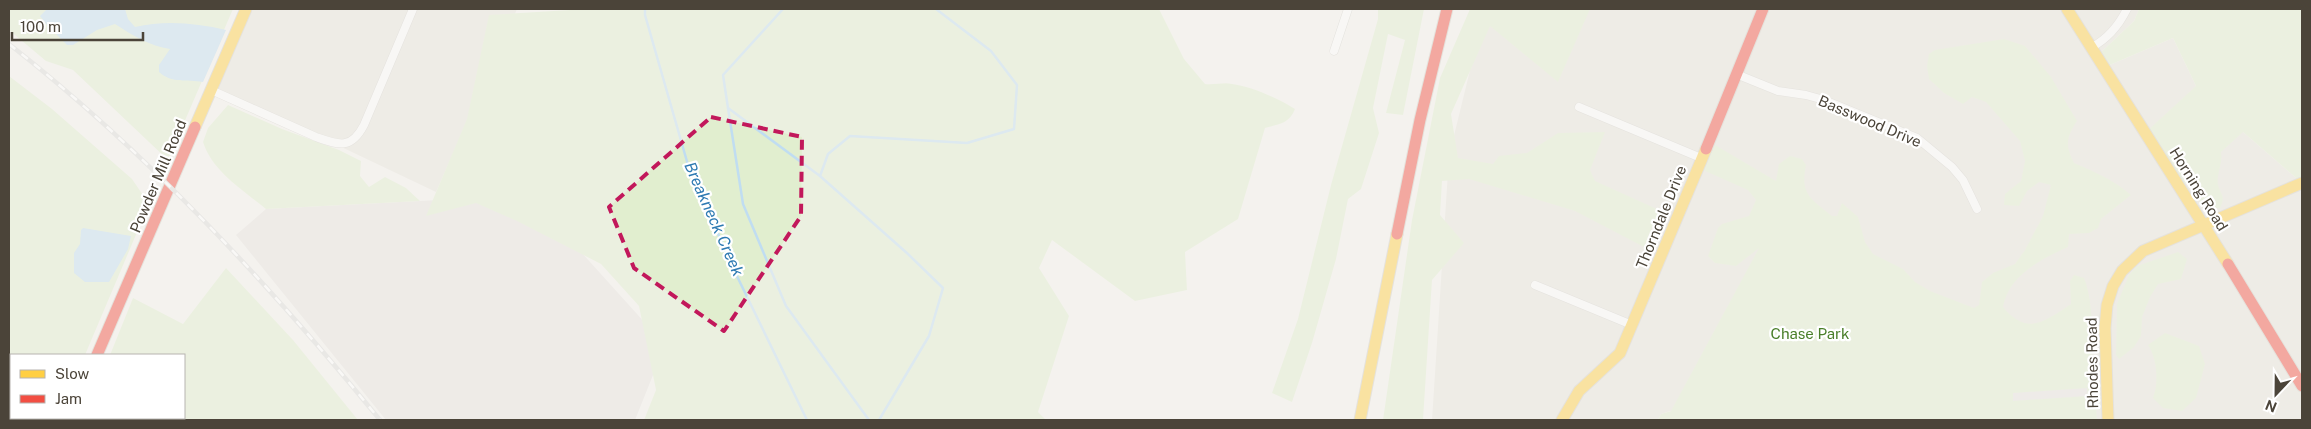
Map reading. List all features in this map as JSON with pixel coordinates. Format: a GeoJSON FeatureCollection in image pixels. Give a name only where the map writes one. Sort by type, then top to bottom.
{"type":"FeatureCollection","features":[{"type":"Feature","properties":{"kind":"street","name":"Powder Mill Road"},"geometry":{"type":"LineString","coordinates":[[98,354],[246,9]]}},
{"type":"Feature","properties":{"kind":"street"},"geometry":{"type":"LineString","coordinates":[[211,90],[316,137],[333,143],[346,144],[358,135],[364,125],[413,9]]}},
{"type":"Feature","properties":{"kind":"street"},"geometry":{"type":"LineString","coordinates":[[1334,51],[1348,9]]}},
{"type":"Feature","properties":{"kind":"street"},"geometry":{"type":"LineString","coordinates":[[1360,420],[1420,120],[1447,9]]}},
{"type":"Feature","properties":{"kind":"street","name":"Thorndale Drive"},"geometry":{"type":"LineString","coordinates":[[1562,420],[1579,391],[1620,353],[1763,9]]}},
{"type":"Feature","properties":{"kind":"street","name":"Horning Road"},"geometry":{"type":"LineString","coordinates":[[2068,9],[2204,224],[2302,386]]}},
{"type":"Feature","properties":{"kind":"street"},"geometry":{"type":"LineString","coordinates":[[2092,47],[2110,34],[2119,24],[2127,9]]}},
{"type":"Feature","properties":{"kind":"street","name":"Basswood Drive"},"geometry":{"type":"LineString","coordinates":[[1736,74],[1778,91],[1824,100],[1917,138],[1952,167],[1963,180],[1977,209]]}},
{"type":"Feature","properties":{"kind":"street"},"geometry":{"type":"LineString","coordinates":[[1579,107],[1701,158]]}},
{"type":"Feature","properties":{"kind":"street","name":"Rhodes Road"},"geometry":{"type":"LineString","coordinates":[[2108,420],[2105,328],[2107,305],[2113,286],[2122,271],[2144,251],[2302,183]]}},
{"type":"Feature","properties":{"kind":"street"},"geometry":{"type":"LineString","coordinates":[[1535,285],[1632,325]]}},
{"type":"Feature","properties":{"kind":"highlighted area"},"geometry":{"type":"Polygon","coordinates":[[[711,117],[802,137],[801,216],[724,331],[634,268],[609,207],[711,117]]]}},
{"type":"Feature","properties":{"kind":"shaded area"},"geometry":{"type":"Polygon","coordinates":[[[246,9],[517,9],[436,192],[333,143],[211,90],[246,9]]]}},
{"type":"Feature","properties":{"kind":"shaded area"},"geometry":{"type":"Polygon","coordinates":[[[1485,9],[2139,9],[2134,21],[2098,55],[2105,67],[2173,38],[2196,86],[2243,132],[2302,183],[2302,420],[2092,420],[1670,411],[1661,414],[1658,420],[1432,420],[1449,156],[1485,9]]]}},
{"type":"Feature","properties":{"kind":"shaded area"},"geometry":{"type":"Polygon","coordinates":[[[478,198],[544,211],[665,345],[635,420],[386,420],[236,235],[266,209],[478,198]]]}},
{"type":"Feature","properties":{"kind":"shaded area"},"geometry":{"type":"Polygon","coordinates":[[[2087,388],[2088,396],[2013,401],[2013,393],[2087,388]]]}},
{"type":"Feature","properties":{"kind":"green space"},"geometry":{"type":"Polygon","coordinates":[[[9,9],[233,9],[168,160],[73,70],[46,61],[9,30],[9,9]]]}},
{"type":"Feature","properties":{"kind":"green space"},"geometry":{"type":"Polygon","coordinates":[[[586,9],[1159,9],[1184,59],[1205,84],[1229,83],[1248,87],[1273,97],[1295,109],[1287,121],[1265,128],[1238,219],[1185,252],[1187,290],[1135,301],[1052,240],[1039,268],[1069,316],[1038,412],[1046,420],[644,420],[656,390],[639,306],[601,264],[517,221],[476,203],[426,216],[467,119],[489,15],[586,9]]]}},
{"type":"Feature","properties":{"kind":"green space"},"geometry":{"type":"Polygon","coordinates":[[[1378,9],[1424,9],[1403,115],[1386,113],[1405,40],[1388,34],[1373,108],[1379,133],[1361,189],[1348,199],[1336,259],[1312,343],[1292,402],[1272,393],[1298,319],[1331,185],[1378,19],[1378,9]]]}},
{"type":"Feature","properties":{"kind":"green space"},"geometry":{"type":"Polygon","coordinates":[[[1470,9],[1590,9],[1558,82],[1490,26],[1451,114],[1458,158],[1493,164],[1499,156],[1527,153],[1558,133],[1605,132],[1590,170],[1595,181],[1659,210],[1644,247],[1575,211],[1469,179],[1442,181],[1440,215],[1464,243],[1432,280],[1423,420],[1383,420],[1412,220],[1440,78],[1470,9]]]}},
{"type":"Feature","properties":{"kind":"green space"},"geometry":{"type":"Polygon","coordinates":[[[2139,9],[2302,9],[2302,183],[2243,132],[2221,152],[2218,185],[2223,198],[2220,208],[2203,208],[2190,180],[2181,187],[2146,132],[2196,86],[2173,38],[2105,67],[2098,55],[2134,21],[2139,9]]]}},
{"type":"Feature","properties":{"kind":"green space","name":"Chase Park"},"geometry":{"type":"Polygon","coordinates":[[[2004,39],[2025,46],[2051,77],[2077,121],[2068,142],[2069,151],[2074,163],[2097,173],[2131,195],[2101,219],[2098,228],[2089,233],[2069,234],[2068,247],[2047,257],[2027,270],[2011,286],[2003,307],[2012,316],[2028,324],[2044,321],[2071,304],[2070,281],[2074,275],[2084,278],[2089,298],[2092,325],[2092,352],[2088,372],[2093,372],[2097,420],[1658,420],[1661,414],[1671,411],[1759,248],[1736,266],[1715,263],[1708,256],[1718,228],[1722,224],[1749,216],[1756,200],[1748,190],[1703,170],[1715,145],[1776,181],[1779,164],[1790,156],[1802,159],[1806,165],[1804,183],[1808,195],[1832,216],[1837,216],[1842,203],[1858,217],[1865,242],[1873,254],[1903,269],[1915,282],[1930,291],[1974,308],[1979,305],[1982,282],[1993,273],[2015,264],[2025,250],[2043,216],[2051,185],[2039,182],[2027,191],[2019,206],[2004,205],[2005,194],[2021,181],[2025,161],[2020,141],[1986,102],[1972,97],[1963,104],[1944,93],[1929,79],[1927,66],[1929,54],[1935,50],[2004,39]]]}},
{"type":"Feature","properties":{"kind":"green space"},"geometry":{"type":"Polygon","coordinates":[[[9,76],[52,109],[132,179],[149,204],[85,354],[10,354],[10,419],[58,420],[9,420],[9,76]]]}},
{"type":"Feature","properties":{"kind":"green space"},"geometry":{"type":"Polygon","coordinates":[[[228,105],[282,129],[339,150],[361,161],[360,176],[369,187],[385,177],[406,188],[420,201],[266,209],[221,171],[213,162],[203,142],[208,128],[228,105]]]}},
{"type":"Feature","properties":{"kind":"green space"},"geometry":{"type":"Polygon","coordinates":[[[2178,252],[2187,259],[2181,279],[2158,284],[2150,297],[2142,317],[2141,336],[2134,347],[2119,359],[2116,355],[2117,304],[2129,275],[2137,266],[2178,252]]]}},
{"type":"Feature","properties":{"kind":"green space"},"geometry":{"type":"Polygon","coordinates":[[[226,268],[293,340],[358,420],[83,420],[185,419],[185,354],[110,354],[133,298],[183,324],[226,268]]]}},
{"type":"Feature","properties":{"kind":"green space"},"geometry":{"type":"Polygon","coordinates":[[[2165,333],[2199,346],[2205,364],[2196,398],[2182,411],[2163,408],[2153,398],[2156,385],[2156,371],[2148,345],[2165,333]]]}},
{"type":"Feature","properties":{"kind":"water"},"geometry":{"type":"Polygon","coordinates":[[[47,9],[125,9],[128,19],[135,27],[180,23],[226,30],[203,82],[180,80],[169,78],[159,72],[159,65],[170,49],[148,43],[115,24],[97,30],[73,45],[67,45],[40,16],[47,9]]]}},
{"type":"Feature","properties":{"kind":"water"},"geometry":{"type":"Polygon","coordinates":[[[83,228],[131,236],[128,249],[109,282],[85,282],[74,273],[74,253],[80,244],[81,230],[83,228]]]}},
{"type":"Feature","properties":{"kind":"waterway","name":"Breakneck Creek"},"geometry":{"type":"LineString","coordinates":[[645,9],[645,15],[688,165],[733,268],[807,420]]}},
{"type":"Feature","properties":{"kind":"waterway"},"geometry":{"type":"LineString","coordinates":[[783,9],[723,75],[728,108],[820,176]]}},
{"type":"Feature","properties":{"kind":"waterway"},"geometry":{"type":"LineString","coordinates":[[879,420],[929,336],[943,288],[908,254],[820,176],[828,154],[850,136],[967,143],[1014,129],[1017,85],[991,51],[936,9]]}},
{"type":"Feature","properties":{"kind":"waterway"},"geometry":{"type":"LineString","coordinates":[[728,108],[743,204],[786,306],[869,420]]}},
{"type":"Feature","properties":{"kind":"railway"},"geometry":{"type":"LineString","coordinates":[[9,44],[110,129],[205,222],[294,319],[380,420]]}},
{"type":"Feature","properties":{"kind":"traffic: slow"},"geometry":{"type":"LineString","coordinates":[[195,127],[246,9]]}},
{"type":"Feature","properties":{"kind":"traffic: slow"},"geometry":{"type":"LineString","coordinates":[[2067,9],[2228,264]]}},
{"type":"Feature","properties":{"kind":"traffic: slow"},"geometry":{"type":"LineString","coordinates":[[1562,420],[1579,391],[1620,353],[1706,149]]}},
{"type":"Feature","properties":{"kind":"traffic: slow"},"geometry":{"type":"LineString","coordinates":[[2108,420],[2105,328],[2107,305],[2113,286],[2122,271],[2143,251],[2302,183]]}},
{"type":"Feature","properties":{"kind":"traffic: slow"},"geometry":{"type":"LineString","coordinates":[[1360,420],[1397,234]]}},
{"type":"Feature","properties":{"kind":"traffic: jam"},"geometry":{"type":"LineString","coordinates":[[1397,234],[1420,120],[1447,9]]}},
{"type":"Feature","properties":{"kind":"traffic: jam"},"geometry":{"type":"LineString","coordinates":[[1706,149],[1763,9]]}},
{"type":"Feature","properties":{"kind":"traffic: jam"},"geometry":{"type":"LineString","coordinates":[[97,354],[195,127]]}},
{"type":"Feature","properties":{"kind":"traffic: jam"},"geometry":{"type":"LineString","coordinates":[[2228,264],[2302,386]]}}]}
